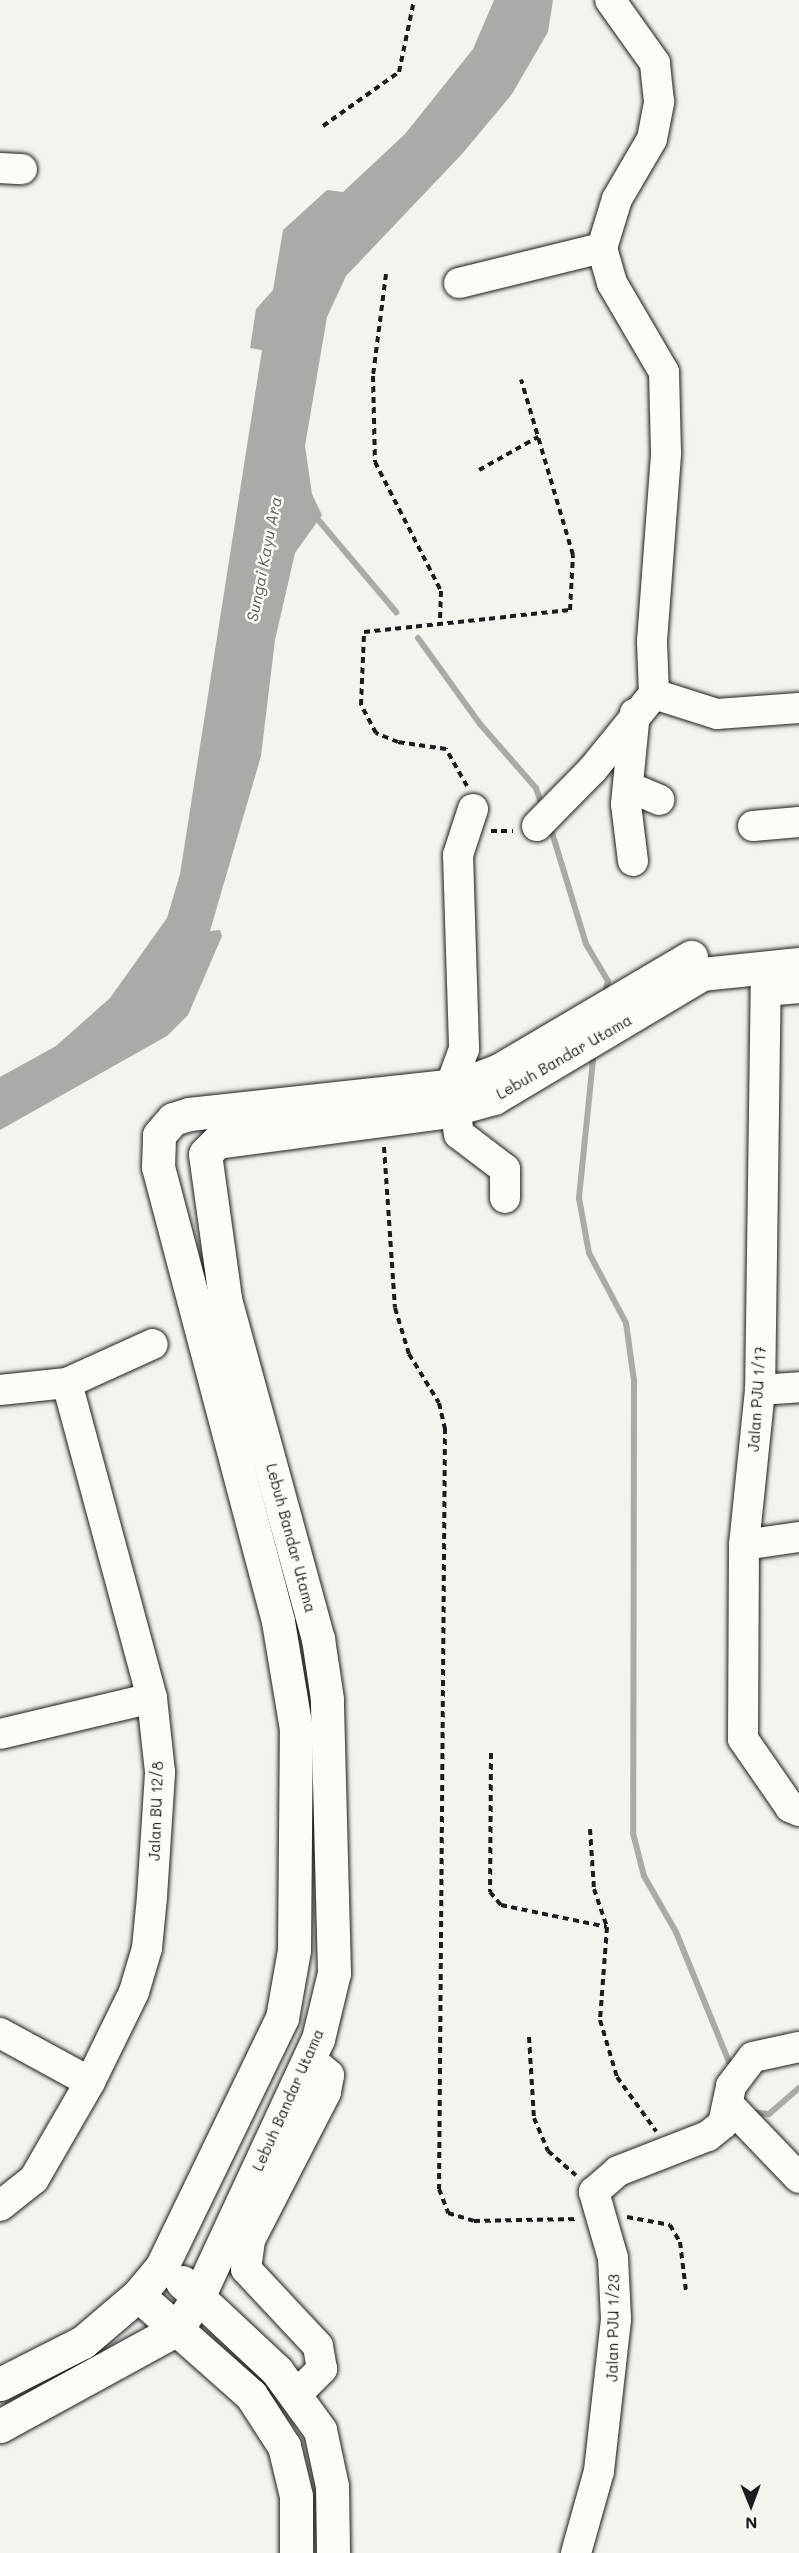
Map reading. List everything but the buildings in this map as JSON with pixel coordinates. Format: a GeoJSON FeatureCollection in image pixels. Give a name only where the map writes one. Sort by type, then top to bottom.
{"type":"FeatureCollection","features":[{"type":"Feature","properties":{"kind":"main road","name":"Lebuh Bandar Utama"},"geometry":{"type":"LineString","coordinates":[[0,2426],[177,2329],[200,2295],[309,2058],[334,1973],[327,1699],[318,1639],[211,1304],[158,1167],[164,1126],[189,1114],[382,1106],[453,1097],[494,1098],[566,1057],[613,1015],[664,985],[700,953],[799,943]]}},
{"type":"Feature","properties":{"kind":"main road","name":"Lebuh Bandar Utama"},"geometry":{"type":"LineString","coordinates":[[664,985],[702,974],[766,979],[799,964]]}},
{"type":"Feature","properties":{"kind":"main road","name":"Lebuh Bandar Utama"},"geometry":{"type":"LineString","coordinates":[[453,1097],[570,1024],[613,1015]]}},
{"type":"Feature","properties":{"kind":"main road","name":"Lebuh Bandar Utama"},"geometry":{"type":"LineString","coordinates":[[0,2384],[83,2342],[138,2295],[162,2266],[282,2018],[294,1950],[296,1729],[278,1620],[211,1304],[204,1173],[210,1147],[382,1106]]}},
{"type":"Feature","properties":{"kind":"main road"},"geometry":{"type":"LineString","coordinates":[[162,2266],[200,2295],[296,2396],[320,2430],[332,2486],[333,2553]]}},
{"type":"Feature","properties":{"kind":"main road"},"geometry":{"type":"LineString","coordinates":[[138,2295],[251,2395],[284,2446],[296,2496],[296,2553]]}},
{"type":"Feature","properties":{"kind":"street"},"geometry":{"type":"LineString","coordinates":[[610,0],[655,63],[659,102],[652,140],[617,199],[602,248],[612,283],[664,372],[666,453],[652,641],[645,704],[629,787],[633,861]]}},
{"type":"Feature","properties":{"kind":"street"},"geometry":{"type":"LineString","coordinates":[[459,283],[602,248]]}},
{"type":"Feature","properties":{"kind":"street"},"geometry":{"type":"LineString","coordinates":[[645,704],[717,714],[799,708]]}},
{"type":"Feature","properties":{"kind":"street"},"geometry":{"type":"LineString","coordinates":[[547,817],[645,704]]}},
{"type":"Feature","properties":{"kind":"street"},"geometry":{"type":"LineString","coordinates":[[629,787],[659,800]]}},
{"type":"Feature","properties":{"kind":"street"},"geometry":{"type":"LineString","coordinates":[[473,809],[458,855],[464,1049],[453,1097],[459,1134],[505,1168],[505,1198]]}},
{"type":"Feature","properties":{"kind":"street"},"geometry":{"type":"LineString","coordinates":[[753,826],[799,822]]}},
{"type":"Feature","properties":{"kind":"street"},"geometry":{"type":"LineString","coordinates":[[766,979],[799,988]]}},
{"type":"Feature","properties":{"kind":"street","name":"Jalan PJU 1/17"},"geometry":{"type":"LineString","coordinates":[[766,979],[760,1390],[744,1545],[743,1739],[790,1807],[799,1811]]}},
{"type":"Feature","properties":{"kind":"street"},"geometry":{"type":"LineString","coordinates":[[0,1390],[68,1383],[153,1344]]}},
{"type":"Feature","properties":{"kind":"street","name":"Jalan BU 12/8"},"geometry":{"type":"LineString","coordinates":[[0,2206],[34,2178],[90,2082],[134,1992],[147,1948],[160,1772],[152,1698],[68,1383]]}},
{"type":"Feature","properties":{"kind":"street"},"geometry":{"type":"LineString","coordinates":[[760,1390],[799,1387]]}},
{"type":"Feature","properties":{"kind":"street"},"geometry":{"type":"LineString","coordinates":[[744,1545],[799,1537]]}},
{"type":"Feature","properties":{"kind":"street"},"geometry":{"type":"LineString","coordinates":[[0,1734],[152,1698]]}},
{"type":"Feature","properties":{"kind":"street"},"geometry":{"type":"LineString","coordinates":[[0,2033],[90,2082]]}},
{"type":"Feature","properties":{"kind":"street"},"geometry":{"type":"LineString","coordinates":[[596,2205],[618,2171],[668,2149],[708,2136],[723,2124],[729,2105],[731,2086],[753,2057],[799,2047]]}},
{"type":"Feature","properties":{"kind":"street"},"geometry":{"type":"LineString","coordinates":[[296,2396],[322,2368],[318,2346],[246,2269],[250,2240],[326,2092],[329,2075],[309,2058]]}},
{"type":"Feature","properties":{"kind":"street"},"geometry":{"type":"LineString","coordinates":[[729,2105],[799,2178]]}},
{"type":"Feature","properties":{"kind":"street","name":"Jalan PJU 1/23"},"geometry":{"type":"LineString","coordinates":[[576,2553],[599,2471],[612,2393],[613,2258],[596,2205]]}},
{"type":"Feature","properties":{"kind":"path"},"geometry":{"type":"LineString","coordinates":[[323,126],[399,72],[414,0]]}},
{"type":"Feature","properties":{"kind":"path"},"geometry":{"type":"LineString","coordinates":[[386,274],[373,376],[375,462],[441,591],[440,623]]}},
{"type":"Feature","properties":{"kind":"path"},"geometry":{"type":"LineString","coordinates":[[521,380],[573,555],[570,609],[364,632],[362,705],[376,733],[398,742],[446,750],[462,768],[477,828],[503,834],[547,817]]}},
{"type":"Feature","properties":{"kind":"path"},"geometry":{"type":"LineString","coordinates":[[479,471],[538,437]]}},
{"type":"Feature","properties":{"kind":"path"},"geometry":{"type":"LineString","coordinates":[[382,1106],[395,1308],[409,1354],[435,1394],[445,1428],[439,2189],[448,2213],[474,2221],[596,2205],[670,2225],[680,2242],[686,2291]]}},
{"type":"Feature","properties":{"kind":"path"},"geometry":{"type":"LineString","coordinates":[[491,1753],[490,1892],[501,1905],[607,1927]]}},
{"type":"Feature","properties":{"kind":"path"},"geometry":{"type":"LineString","coordinates":[[590,1829],[594,1888],[607,1927],[600,2020],[617,2077],[668,2149]]}},
{"type":"Feature","properties":{"kind":"path"},"geometry":{"type":"LineString","coordinates":[[529,2037],[534,2118],[548,2151],[596,2205]]}},
{"type":"Feature","properties":{"kind":"water","name":"Sungai Kayu Ara"},"geometry":{"type":"Polygon","coordinates":[[[494,0],[553,0],[548,32],[512,94],[462,154],[346,276],[327,317],[305,446],[312,494],[322,515],[295,553],[275,640],[261,756],[210,931],[220,930],[222,936],[188,1015],[167,1036],[0,1130],[0,1077],[56,1046],[110,998],[167,918],[180,874],[262,350],[250,348],[256,309],[273,290],[283,230],[327,190],[343,192],[405,134],[473,49],[494,0]]]}},
{"type":"Feature","properties":{"kind":"waterway"},"geometry":{"type":"LineString","coordinates":[[315,516],[396,612]]}},
{"type":"Feature","properties":{"kind":"waterway"},"geometry":{"type":"LineString","coordinates":[[418,638],[480,724],[536,788],[543,808]]}},
{"type":"Feature","properties":{"kind":"waterway"},"geometry":{"type":"LineString","coordinates":[[550,826],[586,944],[608,981],[605,993]]}},
{"type":"Feature","properties":{"kind":"waterway"},"geometry":{"type":"LineString","coordinates":[[594,1050],[579,1198],[589,1253],[626,1323],[634,1381],[633,1833],[644,1876],[676,1932],[729,2062]]}},
{"type":"Feature","properties":{"kind":"waterway"},"geometry":{"type":"LineString","coordinates":[[750,2112],[769,2114],[799,2088]]}}]}
